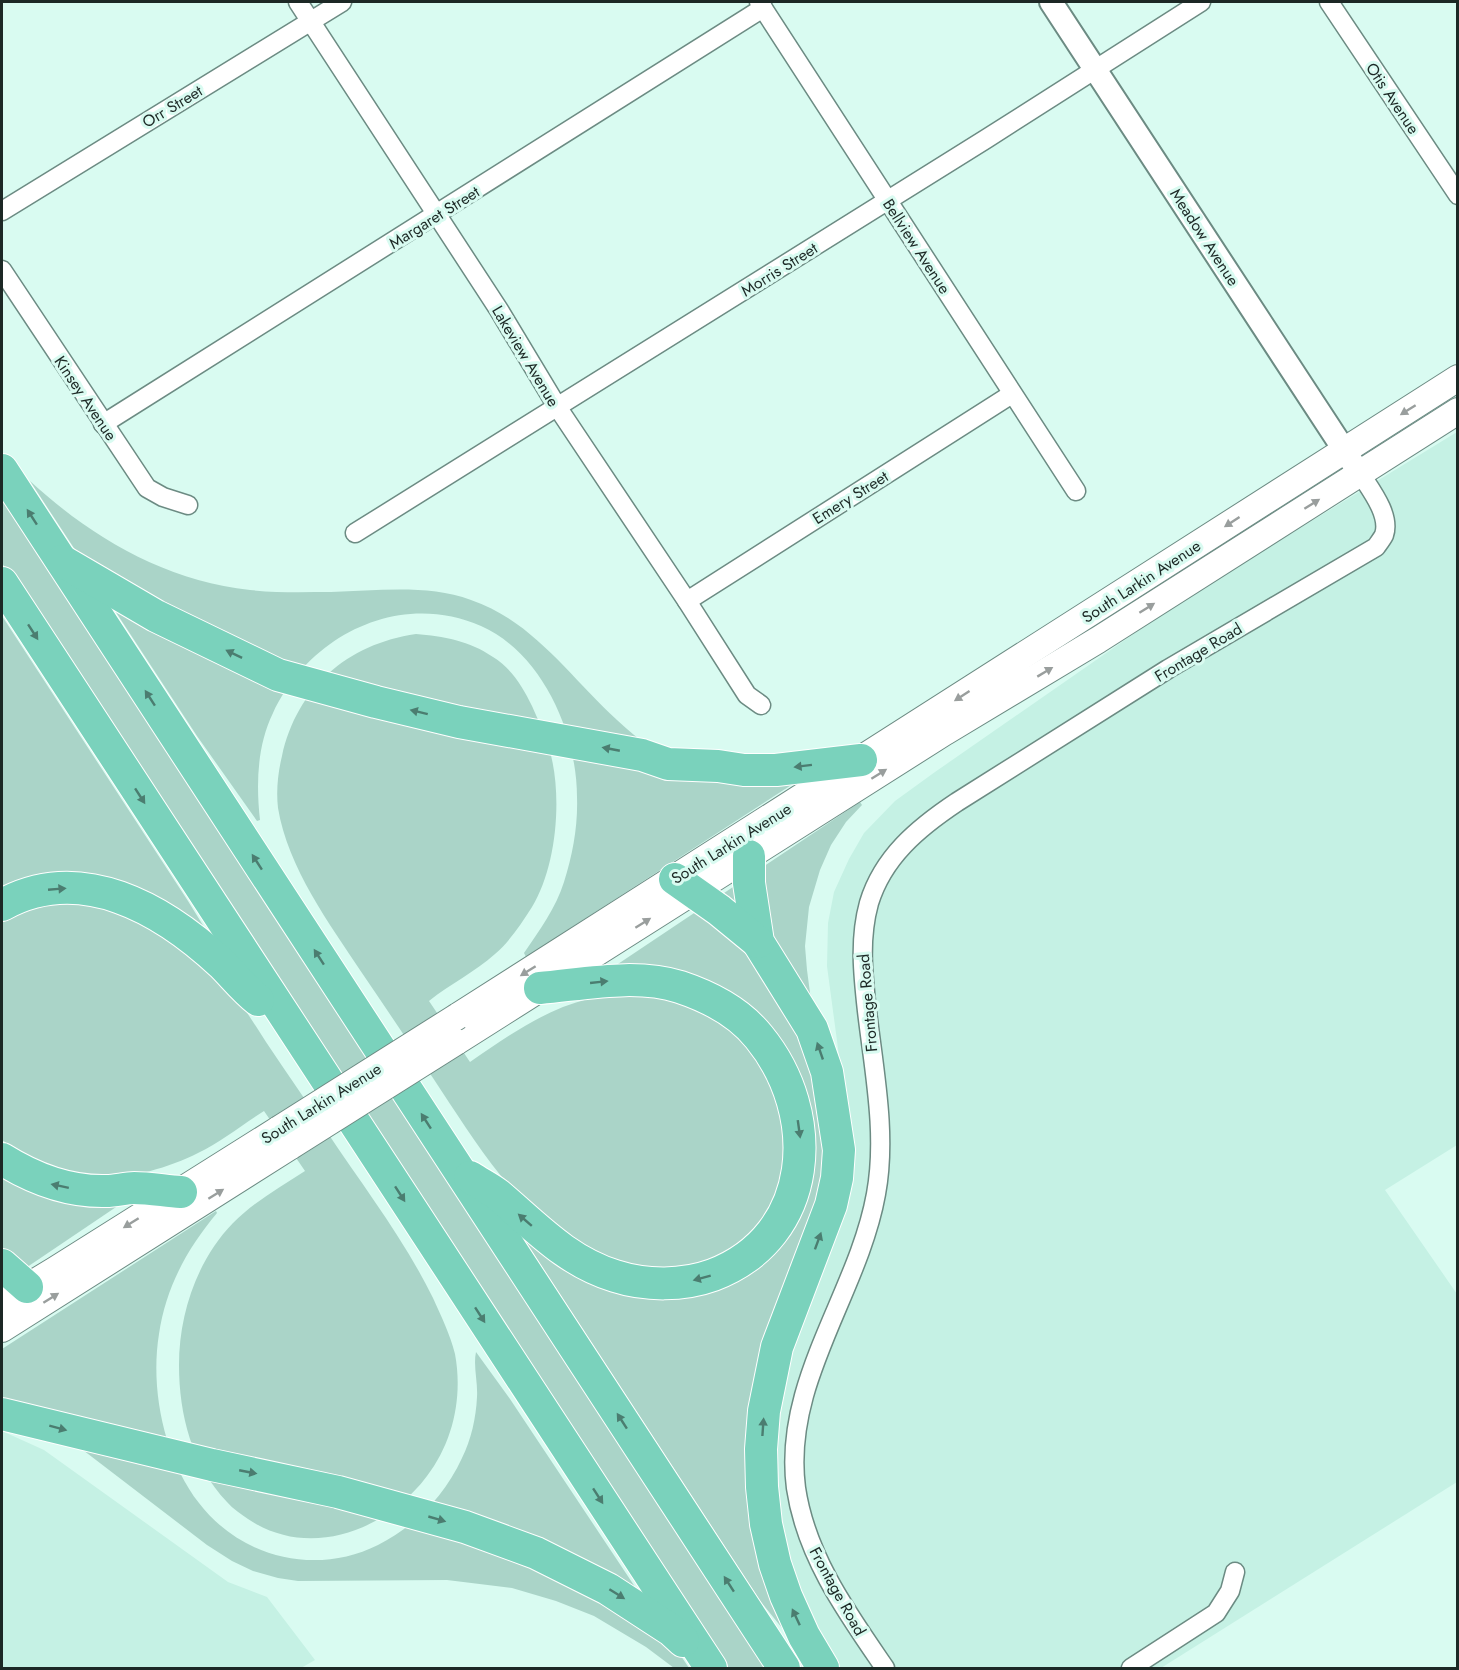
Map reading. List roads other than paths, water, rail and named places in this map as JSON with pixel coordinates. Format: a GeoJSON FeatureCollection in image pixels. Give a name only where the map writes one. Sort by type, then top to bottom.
{"type":"FeatureCollection","features":[{"type":"Feature","properties":{"kind":"highway"},"geometry":{"type":"LineString","coordinates":[[2,470],[783,1668]]}},
{"type":"Feature","properties":{"kind":"highway"},"geometry":{"type":"LineString","coordinates":[[60,559],[156,616],[278,675],[376,702],[459,722],[642,755],[668,764],[776,770],[861,760]]}},
{"type":"Feature","properties":{"kind":"highway"},"geometry":{"type":"LineString","coordinates":[[2,583],[710,1668]]}},
{"type":"Feature","properties":{"kind":"highway"},"geometry":{"type":"LineString","coordinates":[[749,856],[749,884],[758,942]]}},
{"type":"Feature","properties":{"kind":"highway"},"geometry":{"type":"LineString","coordinates":[[684,885],[758,942],[812,1029],[827,1072],[839,1150],[837,1178],[831,1205],[777,1347],[764,1411],[761,1449],[764,1506],[775,1564],[804,1636],[823,1668]]}},
{"type":"Feature","properties":{"kind":"highway"},"geometry":{"type":"LineString","coordinates":[[2,905],[26,893],[82,888],[109,893],[141,905],[194,940],[248,992],[287,1022]]}},
{"type":"Feature","properties":{"kind":"highway"},"geometry":{"type":"LineString","coordinates":[[458,1170],[496,1193],[543,1236],[567,1254],[586,1265],[635,1281],[677,1283],[700,1280],[722,1271],[744,1260],[758,1247],[784,1215],[792,1195],[798,1169],[801,1143],[798,1122],[788,1085],[774,1056],[758,1035],[733,1012],[709,998],[678,986],[646,981],[613,981],[540,988]]}},
{"type":"Feature","properties":{"kind":"highway"},"geometry":{"type":"LineString","coordinates":[[2,1159],[20,1171],[50,1184],[81,1190],[107,1191],[133,1188],[181,1192]]}},
{"type":"Feature","properties":{"kind":"highway"},"geometry":{"type":"LineString","coordinates":[[2,1265],[14,1294]]}},
{"type":"Feature","properties":{"kind":"highway"},"geometry":{"type":"LineString","coordinates":[[2,1414],[349,1495],[498,1538],[536,1553],[608,1588],[671,1630],[710,1668]]}},
{"type":"Feature","properties":{"kind":"main road","name":"South Larkin Avenue"},"geometry":{"type":"LineString","coordinates":[[14,1294],[181,1192],[285,1138],[456,1042],[540,988],[861,760],[1458,378]]}},
{"type":"Feature","properties":{"kind":"main road","name":"South Larkin Avenue"},"geometry":{"type":"LineString","coordinates":[[2,1329],[285,1138],[458,1016],[684,885],[749,856],[945,732],[1108,633],[1458,411]]}},
{"type":"Feature","properties":{"kind":"street","name":"Lakeview Avenue"},"geometry":{"type":"LineString","coordinates":[[298,2],[499,310],[558,408],[747,695],[761,705]]}},
{"type":"Feature","properties":{"kind":"street","name":"Orr Street"},"geometry":{"type":"LineString","coordinates":[[2,211],[342,2]]}},
{"type":"Feature","properties":{"kind":"street","name":"Meadow Avenue"},"geometry":{"type":"LineString","coordinates":[[1051,2],[1359,473]]}},
{"type":"Feature","properties":{"kind":"street","name":"Morris Street"},"geometry":{"type":"LineString","coordinates":[[355,533],[888,201],[1201,2]]}},
{"type":"Feature","properties":{"kind":"street","name":"Otis Avenue"},"geometry":{"type":"LineString","coordinates":[[1329,2],[1458,195]]}},
{"type":"Feature","properties":{"kind":"street","name":"Bellview Avenue"},"geometry":{"type":"LineString","coordinates":[[761,5],[1076,491]]}},
{"type":"Feature","properties":{"kind":"street","name":"Margaret Street"},"geometry":{"type":"LineString","coordinates":[[103,424],[437,215],[761,5]]}},
{"type":"Feature","properties":{"kind":"street","name":"Kinsey Avenue"},"geometry":{"type":"LineString","coordinates":[[2,270],[147,488],[163,497],[188,505]]}},
{"type":"Feature","properties":{"kind":"street","name":"Emery Street"},"geometry":{"type":"LineString","coordinates":[[687,601],[1012,394]]}},
{"type":"Feature","properties":{"kind":"street","name":"Frontage Road"},"geometry":{"type":"LineString","coordinates":[[885,1668],[836,1594],[808,1536],[796,1487],[795,1459],[796,1431],[808,1381],[859,1253],[876,1196],[880,1141],[862,965],[863,933],[876,885],[890,861],[924,824],[1168,669],[1376,547],[1384,535],[1385,520],[1375,498],[1359,473]]}},
{"type":"Feature","properties":{"kind":"street"},"geometry":{"type":"LineString","coordinates":[[1131,1668],[1216,1613],[1230,1591],[1235,1572]]}}]}
